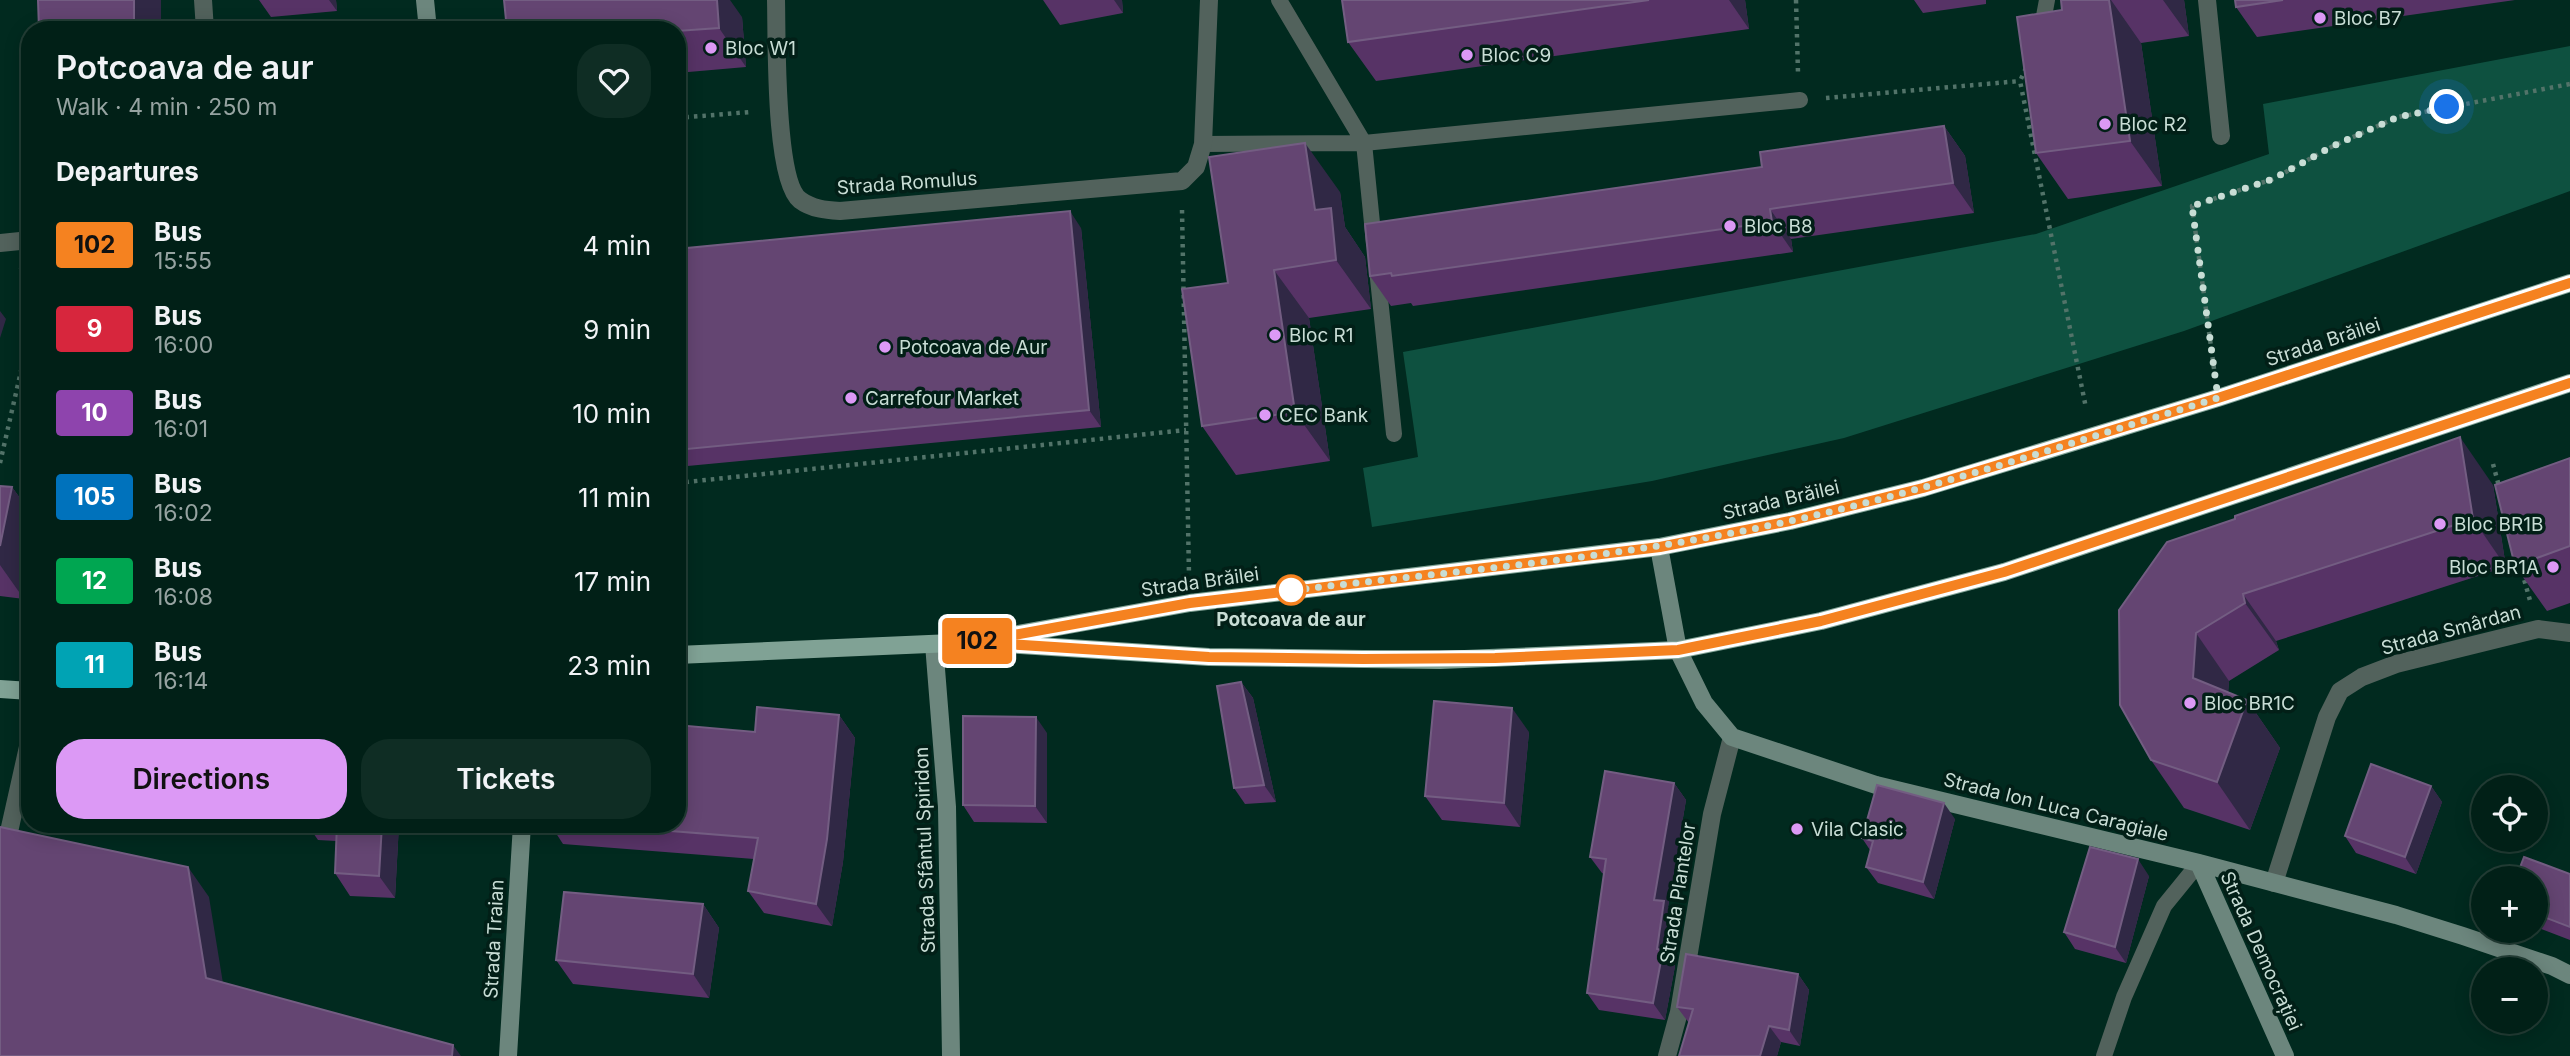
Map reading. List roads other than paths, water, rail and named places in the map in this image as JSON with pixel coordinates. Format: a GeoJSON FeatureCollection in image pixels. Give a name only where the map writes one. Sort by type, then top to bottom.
{"type":"FeatureCollection","features":[{"type":"Feature","properties":{"kind":"main road","name":"Strada Brăilei"},"geometry":{"type":"LineString","coordinates":[[975,642],[1190,603],[1660,547],[1790,521],[1923,488],[2091,437],[2570,283]]}},
{"type":"Feature","properties":{"kind":"main road","name":"Strada Brăilei"},"geometry":{"type":"LineString","coordinates":[[686,655],[975,642],[1209,657],[1440,660],[1678,650],[1821,621],[2004,572],[2570,383]]}},
{"type":"Feature","properties":{"kind":"main road"},"geometry":{"type":"LineString","coordinates":[[0,689],[21,690]]}},
{"type":"Feature","properties":{"kind":"street"},"geometry":{"type":"LineString","coordinates":[[203,0],[204,21]]}},
{"type":"Feature","properties":{"kind":"street"},"geometry":{"type":"LineString","coordinates":[[425,0],[427,21]]}},
{"type":"Feature","properties":{"kind":"street","name":"Strada Romulus"},"geometry":{"type":"LineString","coordinates":[[776,0],[779,110],[790,187],[799,199],[817,209],[841,211],[1182,181],[1196,167],[1203,144]]}},
{"type":"Feature","properties":{"kind":"street"},"geometry":{"type":"LineString","coordinates":[[1203,144],[1209,0]]}},
{"type":"Feature","properties":{"kind":"street"},"geometry":{"type":"LineString","coordinates":[[2207,0],[2221,136]]}},
{"type":"Feature","properties":{"kind":"street"},"geometry":{"type":"LineString","coordinates":[[1660,547],[1678,650],[1704,703],[1732,737]]}},
{"type":"Feature","properties":{"kind":"street","name":"Strada Smârdan"},"geometry":{"type":"LineString","coordinates":[[2274,883],[2327,717],[2340,691],[2362,677],[2396,664],[2538,629],[2570,633]]}},
{"type":"Feature","properties":{"kind":"street","name":"Strada Sfântul Spiridon"},"geometry":{"type":"LineString","coordinates":[[934,644],[947,807],[951,1056]]}},
{"type":"Feature","properties":{"kind":"street","name":"Strada Ion Luca Caragiale"},"geometry":{"type":"LineString","coordinates":[[1732,737],[1876,785],[2199,863],[2463,936],[2552,966],[2570,975]]}},
{"type":"Feature","properties":{"kind":"street","name":"Strada Plantelor"},"geometry":{"type":"LineString","coordinates":[[1667,1056],[1679,1012],[1712,814],[1732,737]]}},
{"type":"Feature","properties":{"kind":"street"},"geometry":{"type":"LineString","coordinates":[[0,872],[21,778]]}},
{"type":"Feature","properties":{"kind":"street","name":"Strada Traian"},"geometry":{"type":"LineString","coordinates":[[508,1056],[521,833]]}},
{"type":"Feature","properties":{"kind":"street","name":"Strada Democrației"},"geometry":{"type":"LineString","coordinates":[[2199,863],[2285,1056]]}},
{"type":"Feature","properties":{"kind":"lane"},"geometry":{"type":"LineString","coordinates":[[1279,0],[1364,143],[1394,434]]}},
{"type":"Feature","properties":{"kind":"lane"},"geometry":{"type":"LineString","coordinates":[[2040,37],[2047,0]]}},
{"type":"Feature","properties":{"kind":"lane"},"geometry":{"type":"LineString","coordinates":[[1203,144],[1364,143],[1800,100]]}},
{"type":"Feature","properties":{"kind":"lane"},"geometry":{"type":"LineString","coordinates":[[2104,1056],[2124,997],[2164,906],[2199,863]]}},
{"type":"Feature","properties":{"kind":"place","name":"Bloc B7"},"geometry":{"type":"Point","coordinates":[2320,18]}},
{"type":"Feature","properties":{"kind":"place","name":"Bloc W1"},"geometry":{"type":"Point","coordinates":[711,48]}},
{"type":"Feature","properties":{"kind":"place","name":"Bloc C9"},"geometry":{"type":"Point","coordinates":[1467,55]}},
{"type":"Feature","properties":{"kind":"place","name":"Bloc R2"},"geometry":{"type":"Point","coordinates":[2105,124]}},
{"type":"Feature","properties":{"kind":"place","name":"Bloc B8"},"geometry":{"type":"Point","coordinates":[1730,226]}},
{"type":"Feature","properties":{"kind":"place","name":"Bloc R1"},"geometry":{"type":"Point","coordinates":[1275,335]}},
{"type":"Feature","properties":{"kind":"place","name":"Potcoava de Aur"},"geometry":{"type":"Point","coordinates":[885,347]}},
{"type":"Feature","properties":{"kind":"place","name":"Carrefour Market"},"geometry":{"type":"Point","coordinates":[851,398]}},
{"type":"Feature","properties":{"kind":"place","name":"CEC Bank"},"geometry":{"type":"Point","coordinates":[1265,415]}},
{"type":"Feature","properties":{"kind":"place","name":"Bloc BR1B"},"geometry":{"type":"Point","coordinates":[2440,524]}},
{"type":"Feature","properties":{"kind":"place","name":"Bloc BR1A"},"geometry":{"type":"Point","coordinates":[2553,567]}},
{"type":"Feature","properties":{"kind":"place","name":"Potcoava de aur"},"geometry":{"type":"Point","coordinates":[1291,590]}},
{"type":"Feature","properties":{"kind":"place","name":"Bloc BR1C"},"geometry":{"type":"Point","coordinates":[2190,703]}},
{"type":"Feature","properties":{"kind":"place","name":"Vila Clasic"},"geometry":{"type":"Point","coordinates":[1797,829]}}]}
